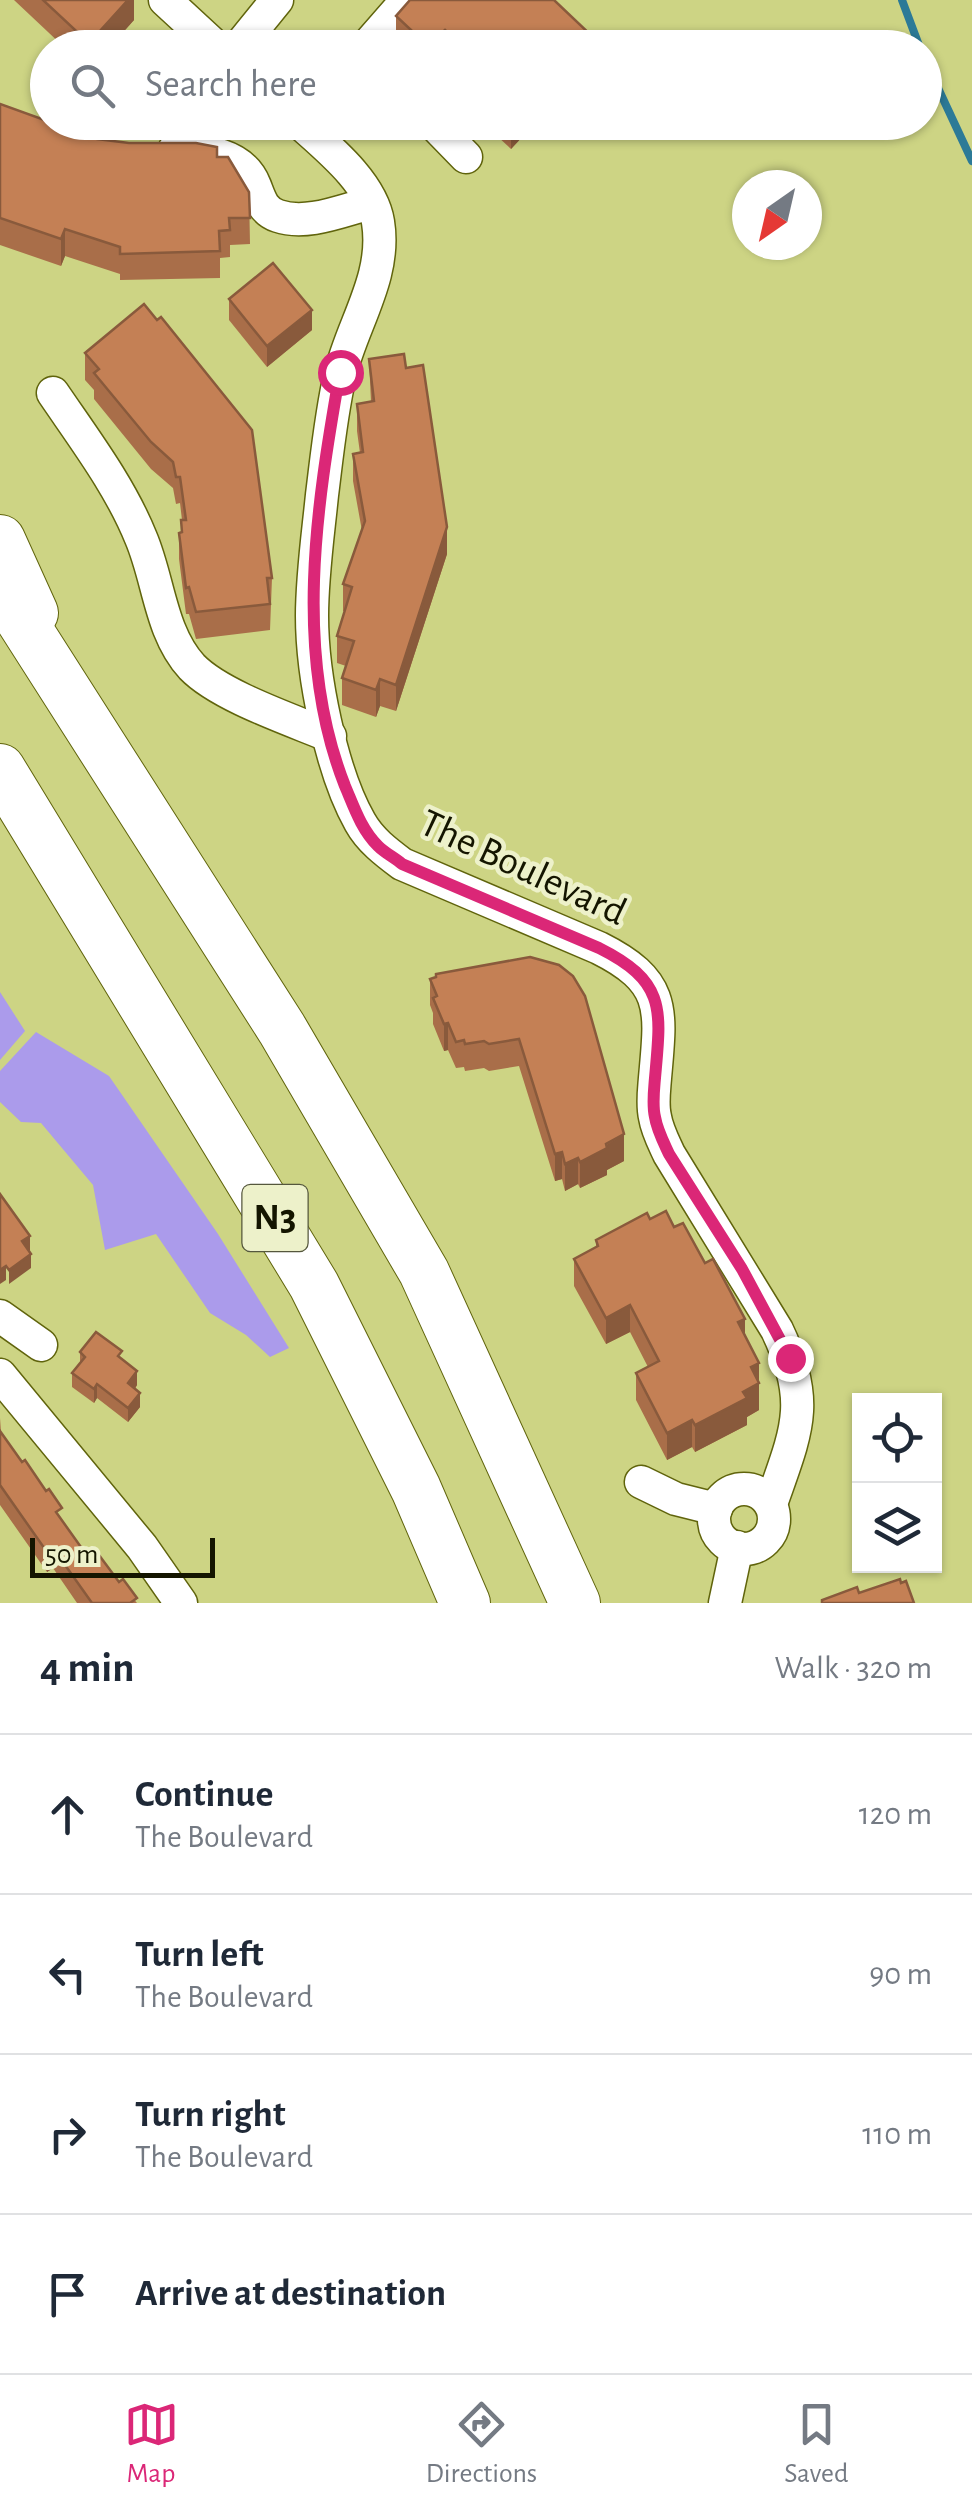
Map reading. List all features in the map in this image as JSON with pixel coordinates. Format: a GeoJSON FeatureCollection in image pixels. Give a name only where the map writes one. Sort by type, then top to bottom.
{"type":"FeatureCollection","features":[{"type":"Feature","properties":{"kind":"highway"},"geometry":{"type":"LineString","coordinates":[[0,540],[73,704]]}},
{"type":"Feature","properties":{"kind":"highway","name":"N3"},"geometry":{"type":"LineString","coordinates":[[0,587],[282,1029],[424,1272],[575,1603]]}},
{"type":"Feature","properties":{"kind":"highway","name":"N3"},"geometry":{"type":"LineString","coordinates":[[0,768],[314,1285],[416,1490],[465,1603]]}},
{"type":"Feature","properties":{"kind":"highway"},"geometry":{"type":"LineString","coordinates":[[0,790],[50,852]]}},
{"type":"Feature","properties":{"kind":"street"},"geometry":{"type":"LineString","coordinates":[[165,0],[198,30]]}},
{"type":"Feature","properties":{"kind":"street"},"geometry":{"type":"LineString","coordinates":[[253,30],[277,0]]}},
{"type":"Feature","properties":{"kind":"street"},"geometry":{"type":"LineString","coordinates":[[381,30],[407,0]]}},
{"type":"Feature","properties":{"kind":"street","name":"The Boulevard"},"geometry":{"type":"LineString","coordinates":[[317,140],[357,180],[378,220],[379,259],[340,372],[318,532],[312,617],[318,686],[335,760],[360,822],[378,846],[425,875],[599,948],[643,976],[660,1019],[654,1116],[669,1154],[742,1269],[790,1358],[799,1408],[788,1453],[759,1497]]}},
{"type":"Feature","properties":{"kind":"street"},"geometry":{"type":"LineString","coordinates":[[449,140],[466,157]]}},
{"type":"Feature","properties":{"kind":"street"},"geometry":{"type":"LineString","coordinates":[[144,150],[210,151],[230,157],[249,176],[258,200],[276,216],[309,218],[371,203]]}},
{"type":"Feature","properties":{"kind":"street"},"geometry":{"type":"LineString","coordinates":[[53,393],[129,510],[144,544],[155,592],[192,667],[266,710],[330,736]]}},
{"type":"Feature","properties":{"kind":"street"},"geometry":{"type":"LineString","coordinates":[[0,1316],[42,1345]]}},
{"type":"Feature","properties":{"kind":"street"},"geometry":{"type":"LineString","coordinates":[[0,1374],[142,1547],[181,1603]]}},
{"type":"Feature","properties":{"kind":"street"},"geometry":{"type":"LineString","coordinates":[[642,1482],[676,1499],[716,1509]]}},
{"type":"Feature","properties":{"kind":"street"},"geometry":{"type":"LineString","coordinates":[[728,1494],[759,1497],[774,1524],[765,1541],[737,1548],[721,1537],[714,1519],[716,1509],[728,1494]]}},
{"type":"Feature","properties":{"kind":"street"},"geometry":{"type":"LineString","coordinates":[[725,1603],[737,1548]]}},
{"type":"Feature","properties":{"kind":"shaded area"},"geometry":{"type":"Polygon","coordinates":[[[0,992],[25,1031],[0,1060],[0,992]]]}},
{"type":"Feature","properties":{"kind":"shaded area"},"geometry":{"type":"Polygon","coordinates":[[[36,1032],[109,1076],[218,1234],[289,1348],[270,1357],[246,1335],[210,1313],[156,1234],[105,1250],[93,1185],[41,1123],[21,1122],[0,1102],[0,1071],[36,1032]]]}},
{"type":"Feature","properties":{"kind":"building"},"geometry":{"type":"Polygon","coordinates":[[[43,0],[128,0],[101,30],[75,30],[43,0]]]}},
{"type":"Feature","properties":{"kind":"building"},"geometry":{"type":"Polygon","coordinates":[[[410,0],[554,0],[586,30],[411,30],[396,16],[410,0]]]}},
{"type":"Feature","properties":{"kind":"building"},"geometry":{"type":"Polygon","coordinates":[[[0,104],[30,115],[30,140],[196,143],[217,147],[217,157],[228,157],[249,192],[250,218],[229,218],[230,230],[219,231],[220,251],[120,254],[120,247],[65,229],[61,239],[0,218],[0,104]]]}},
{"type":"Feature","properties":{"kind":"building"},"geometry":{"type":"Polygon","coordinates":[[[273,263],[312,310],[267,346],[229,299],[273,263]]]}},
{"type":"Feature","properties":{"kind":"building"},"geometry":{"type":"Polygon","coordinates":[[[144,304],[157,320],[161,317],[252,430],[272,578],[267,578],[270,604],[196,612],[189,587],[186,588],[179,533],[181,520],[186,520],[180,477],[176,477],[173,462],[151,442],[94,373],[99,369],[85,353],[144,304]]]}},
{"type":"Feature","properties":{"kind":"building"},"geometry":{"type":"Polygon","coordinates":[[[404,354],[406,368],[423,365],[447,527],[396,685],[380,679],[376,690],[342,678],[354,641],[337,636],[352,587],[343,584],[365,521],[353,454],[363,452],[357,404],[374,401],[369,359],[404,354]]]}},
{"type":"Feature","properties":{"kind":"building"},"geometry":{"type":"Polygon","coordinates":[[[530,957],[559,965],[573,976],[585,996],[624,1134],[580,1162],[578,1158],[565,1164],[562,1152],[555,1154],[519,1039],[489,1044],[456,1042],[433,998],[437,996],[430,979],[436,974],[530,957]]]}},
{"type":"Feature","properties":{"kind":"building"},"geometry":{"type":"Polygon","coordinates":[[[0,1194],[30,1236],[22,1241],[31,1254],[9,1270],[6,1266],[0,1270],[0,1194]]]}},
{"type":"Feature","properties":{"kind":"building"},"geometry":{"type":"Polygon","coordinates":[[[666,1211],[674,1227],[683,1223],[705,1263],[713,1259],[745,1319],[738,1322],[759,1363],[751,1367],[759,1383],[743,1392],[747,1398],[695,1425],[692,1420],[667,1433],[636,1373],[659,1361],[630,1305],[606,1318],[574,1259],[598,1246],[596,1240],[647,1213],[650,1219],[666,1211]]]}},
{"type":"Feature","properties":{"kind":"building"},"geometry":{"type":"Polygon","coordinates":[[[96,1332],[122,1351],[118,1356],[137,1371],[128,1383],[140,1393],[128,1408],[97,1384],[94,1389],[72,1373],[85,1357],[80,1352],[96,1332]]]}},
{"type":"Feature","properties":{"kind":"building"},"geometry":{"type":"Polygon","coordinates":[[[0,1431],[46,1491],[49,1489],[62,1508],[56,1512],[88,1557],[96,1551],[119,1582],[123,1579],[137,1598],[130,1603],[92,1603],[53,1548],[47,1552],[0,1485],[0,1431]]]}},
{"type":"Feature","properties":{"kind":"building"},"geometry":{"type":"Polygon","coordinates":[[[900,1579],[901,1583],[906,1581],[914,1603],[822,1603],[857,1587],[859,1593],[900,1579]]]}},
{"type":"Feature","properties":{"kind":"waterway"},"geometry":{"type":"LineString","coordinates":[[902,0],[913,30]]}},
{"type":"Feature","properties":{"kind":"waterway"},"geometry":{"type":"LineString","coordinates":[[942,97],[972,161]]}},
{"type":"Feature","properties":{"kind":"route"},"geometry":{"type":"LineString","coordinates":[[340,372],[318,532],[312,617],[318,686],[335,760],[360,822],[378,846],[402,864],[599,948],[643,976],[660,1019],[654,1116],[661,1135],[742,1269],[790,1358]]}}]}
